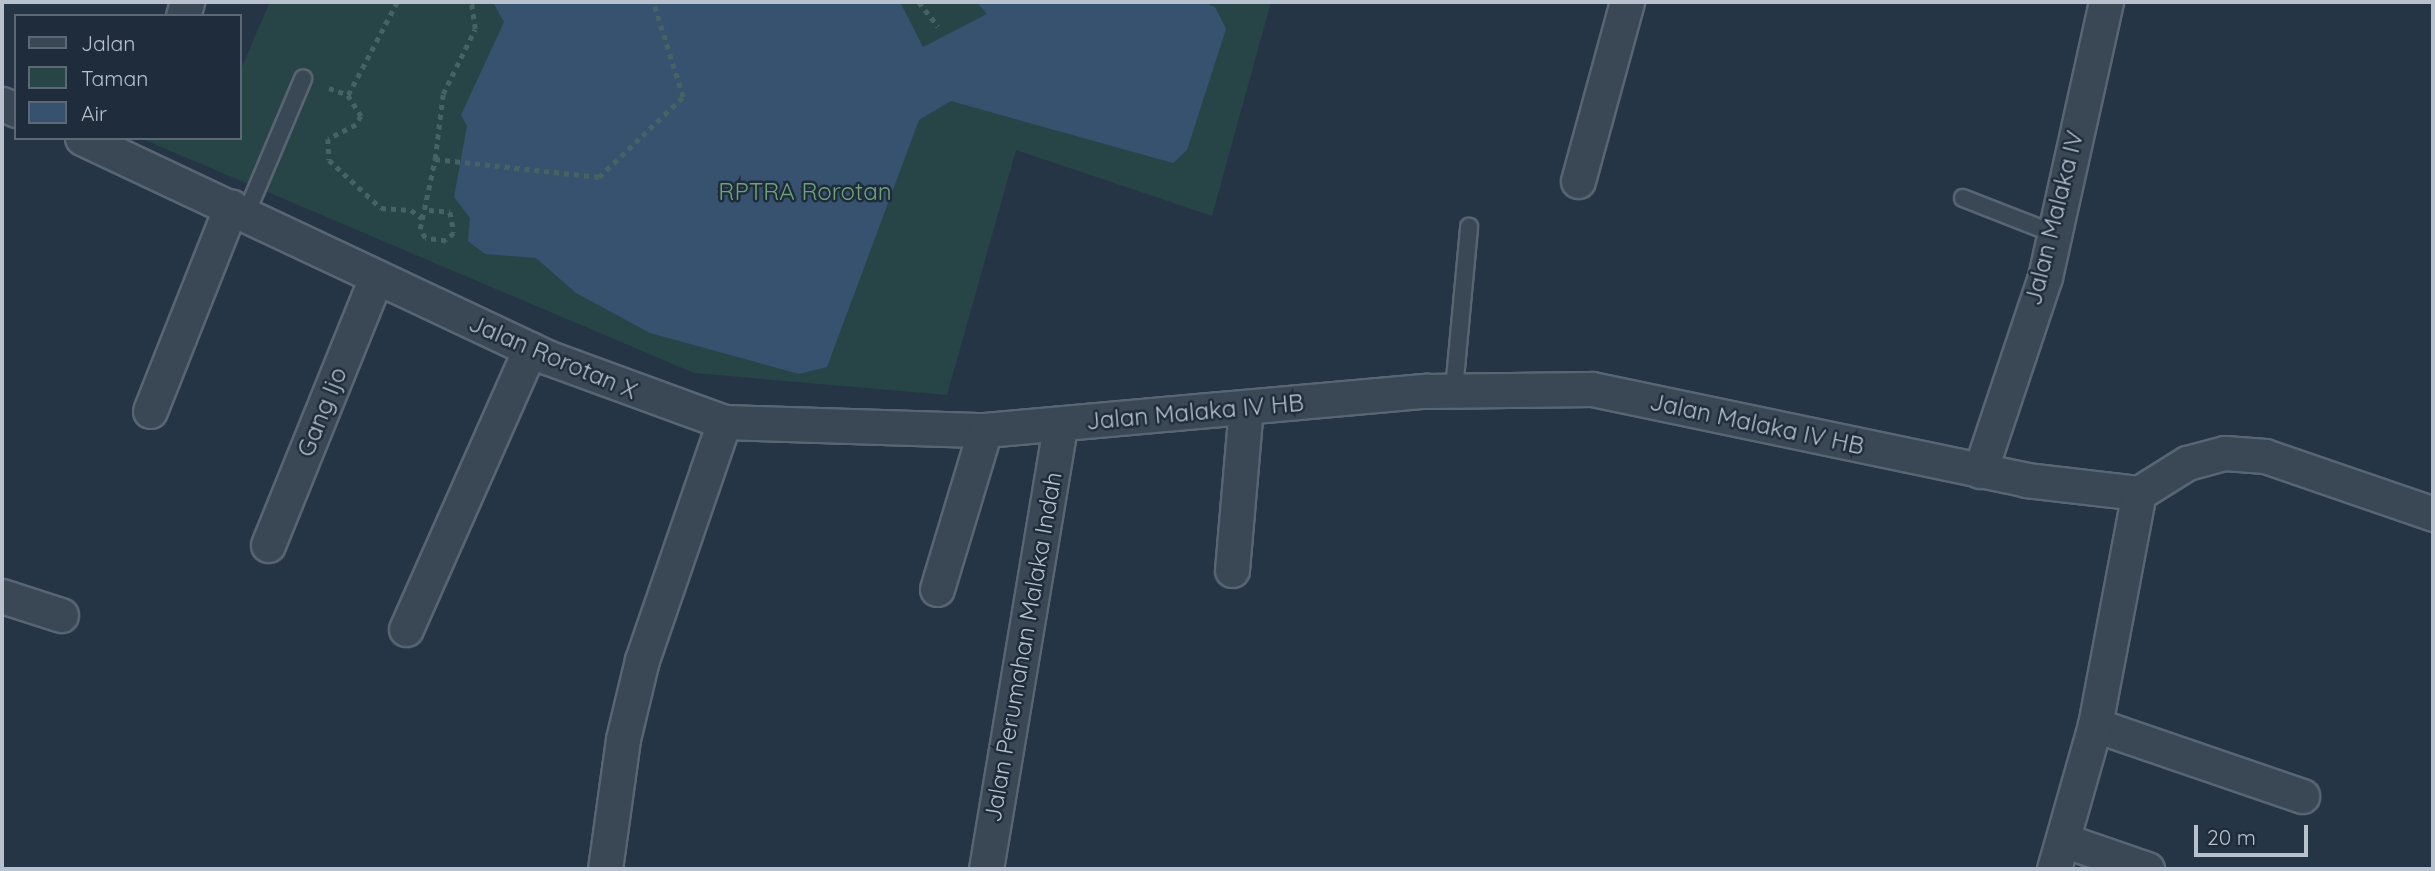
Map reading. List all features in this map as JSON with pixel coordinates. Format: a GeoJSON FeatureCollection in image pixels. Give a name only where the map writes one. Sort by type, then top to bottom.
{"type":"FeatureCollection","features":[{"type":"Feature","properties":{"kind":"street"},"geometry":{"type":"LineString","coordinates":[[1578,181],[1627,2]]}},
{"type":"Feature","properties":{"kind":"street","name":"Jalan Malaka IV"},"geometry":{"type":"LineString","coordinates":[[1980,471],[2055,234],[2106,2]]}},
{"type":"Feature","properties":{"kind":"street","name":"Jalan Rorotan X"},"geometry":{"type":"LineString","coordinates":[[92,140],[139,149],[239,210],[376,278],[530,349],[707,417],[985,430],[1060,425]]}},
{"type":"Feature","properties":{"kind":"street"},"geometry":{"type":"LineString","coordinates":[[150,411],[239,210]]}},
{"type":"Feature","properties":{"kind":"street","name":"Gang Ijo"},"geometry":{"type":"LineString","coordinates":[[268,545],[376,278]]}},
{"type":"Feature","properties":{"kind":"street"},"geometry":{"type":"LineString","coordinates":[[406,629],[530,349]]}},
{"type":"Feature","properties":{"kind":"street","name":"Jalan Malaka IV HB"},"geometry":{"type":"LineString","coordinates":[[1060,425],[1454,390],[1591,389],[1980,471],[2139,494]]}},
{"type":"Feature","properties":{"kind":"street"},"geometry":{"type":"LineString","coordinates":[[1232,570],[1245,408]]}},
{"type":"Feature","properties":{"kind":"street"},"geometry":{"type":"LineString","coordinates":[[605,869],[623,739],[707,417]]}},
{"type":"Feature","properties":{"kind":"street","name":"Jalan Perumahan Malaka Indah"},"geometry":{"type":"LineString","coordinates":[[988,858],[1060,425]]}},
{"type":"Feature","properties":{"kind":"street"},"geometry":{"type":"LineString","coordinates":[[936,589],[985,430]]}},
{"type":"Feature","properties":{"kind":"street"},"geometry":{"type":"LineString","coordinates":[[2147,869],[2060,855],[2095,726],[2139,494],[2187,463],[2225,453],[2265,456],[2433,514]]}},
{"type":"Feature","properties":{"kind":"street"},"geometry":{"type":"LineString","coordinates":[[2,596],[61,615]]}},
{"type":"Feature","properties":{"kind":"street"},"geometry":{"type":"LineString","coordinates":[[2095,726],[2302,796]]}},
{"type":"Feature","properties":{"kind":"lane"},"geometry":{"type":"LineString","coordinates":[[239,210],[303,79]]}},
{"type":"Feature","properties":{"kind":"lane"},"geometry":{"type":"LineString","coordinates":[[1963,198],[2055,234]]}},
{"type":"Feature","properties":{"kind":"lane"},"geometry":{"type":"LineString","coordinates":[[1454,390],[1469,227]]}},
{"type":"Feature","properties":{"kind":"path"},"geometry":{"type":"LineString","coordinates":[[348,95],[397,2]]}},
{"type":"Feature","properties":{"kind":"path"},"geometry":{"type":"LineString","coordinates":[[422,218],[429,210],[443,94],[474,29],[471,2]]}},
{"type":"Feature","properties":{"kind":"path"},"geometry":{"type":"LineString","coordinates":[[435,159],[599,177],[683,97],[653,2]]}},
{"type":"Feature","properties":{"kind":"path"},"geometry":{"type":"LineString","coordinates":[[919,2],[938,26]]}},
{"type":"Feature","properties":{"kind":"path"},"geometry":{"type":"LineString","coordinates":[[303,79],[348,95],[361,116],[328,139],[329,160],[380,208],[411,209],[422,218],[425,238],[436,243],[454,233],[450,212],[429,210]]}},
{"type":"Feature","properties":{"kind":"green space","name":"RPTRA Rorotan"},"geometry":{"type":"Polygon","coordinates":[[[270,2],[1271,2],[1212,216],[1016,150],[947,395],[694,373],[145,140],[242,140],[242,66],[270,2]]]}},
{"type":"Feature","properties":{"kind":"water","name":"RPTRA Rorotan"},"geometry":{"type":"Polygon","coordinates":[[[493,2],[900,2],[923,47],[987,14],[977,2],[1203,2],[1215,7],[1226,29],[1187,150],[1173,163],[951,101],[919,120],[827,367],[799,374],[650,333],[576,293],[536,258],[485,254],[468,241],[470,218],[454,197],[467,126],[461,115],[504,22],[493,2]]]}}]}
